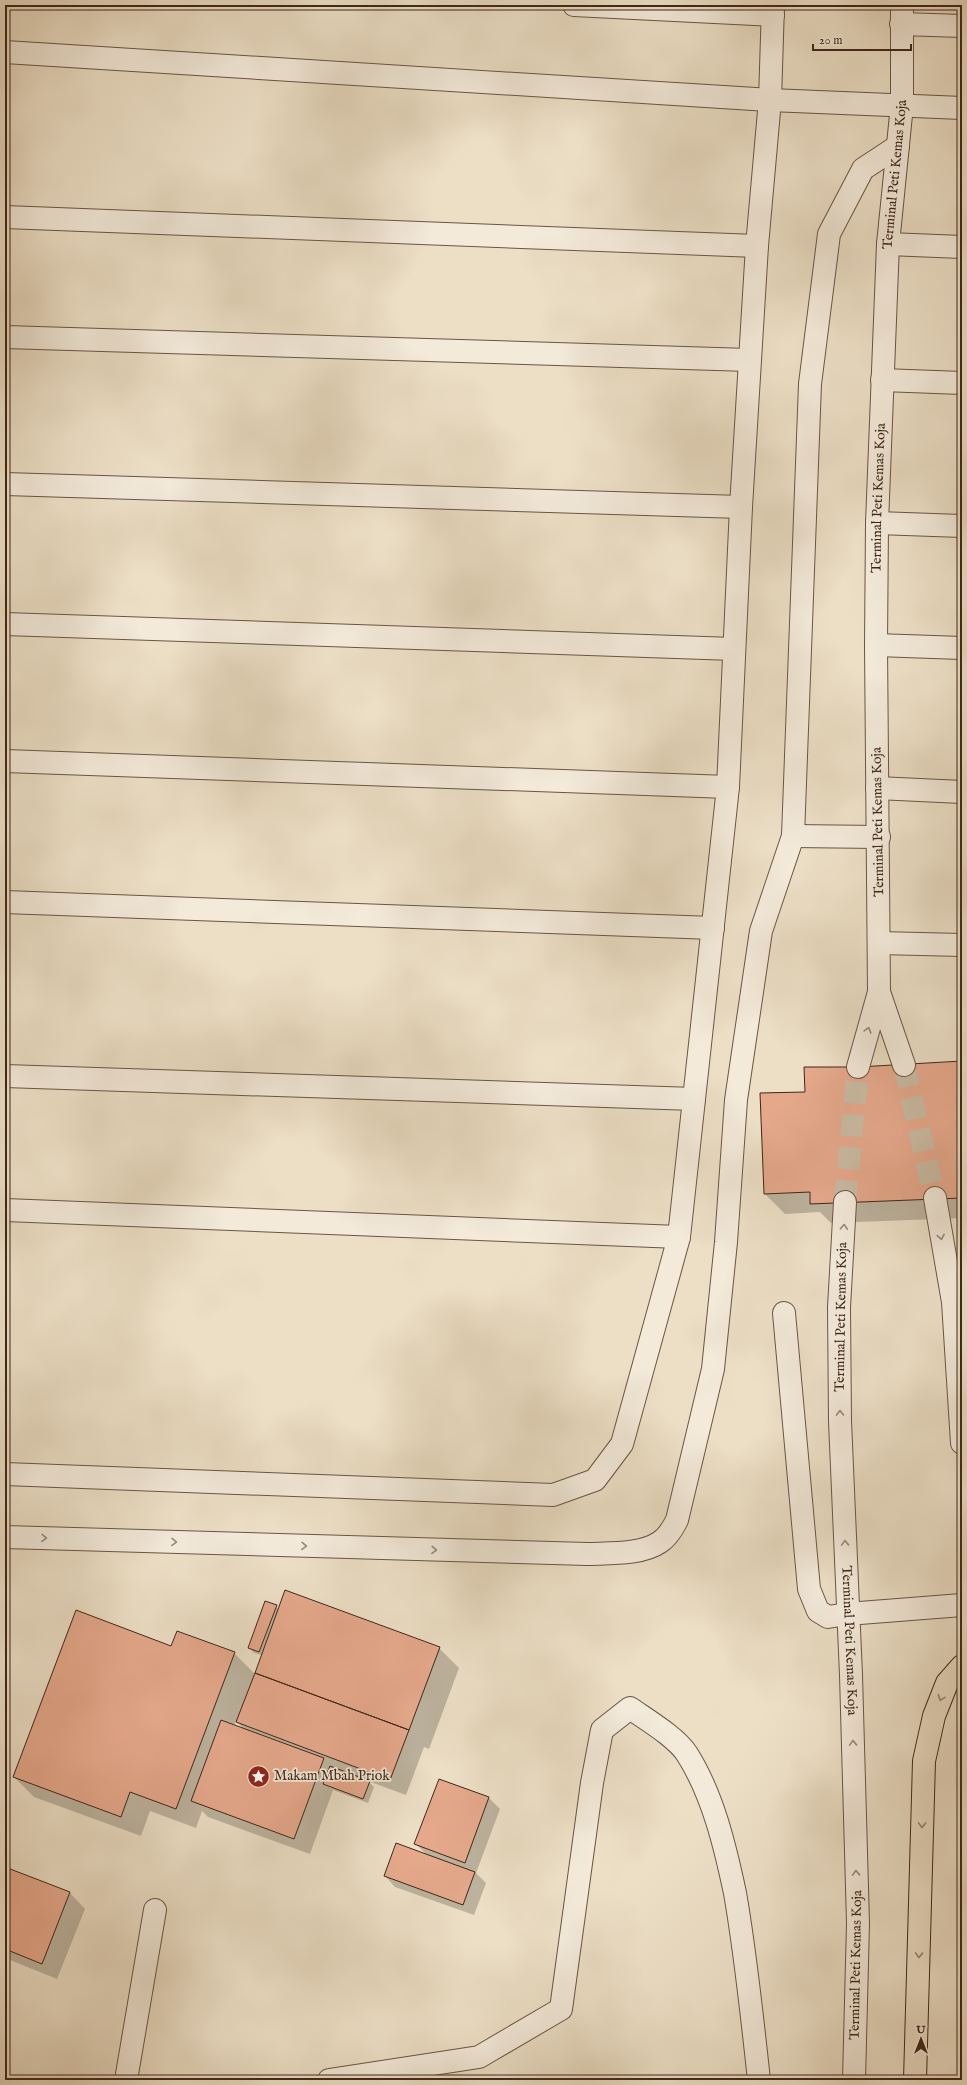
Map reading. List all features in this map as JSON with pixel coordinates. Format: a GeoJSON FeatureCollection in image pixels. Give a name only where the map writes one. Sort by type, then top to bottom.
{"type":"FeatureCollection","features":[{"type":"Feature","properties":{"kind":"highway"},"geometry":{"type":"LineString","coordinates":[[915,2080],[924,1761],[934,1716],[947,1683],[962,1666]]}},
{"type":"Feature","properties":{"kind":"street"},"geometry":{"type":"LineString","coordinates":[[5,1474],[553,1495],[595,1480],[622,1444],[679,1237],[728,787],[749,360],[757,246],[770,100],[773,10],[574,5]]}},
{"type":"Feature","properties":{"kind":"street"},"geometry":{"type":"LineString","coordinates":[[901,15],[962,26]]}},
{"type":"Feature","properties":{"kind":"street","name":"Terminal Peti Kemas Koja"},"geometry":{"type":"LineString","coordinates":[[858,1067],[879,992],[879,837],[877,788],[876,645],[877,523],[888,244],[902,105],[901,15]]}},
{"type":"Feature","properties":{"kind":"street"},"geometry":{"type":"LineString","coordinates":[[5,52],[770,100],[962,108]]}},
{"type":"Feature","properties":{"kind":"street"},"geometry":{"type":"LineString","coordinates":[[5,1537],[587,1554],[622,1552],[649,1548],[661,1542],[669,1534],[678,1520],[713,1369],[726,1242],[736,1100],[761,931],[793,836],[810,384],[829,234],[863,169],[898,146]]}},
{"type":"Feature","properties":{"kind":"street"},"geometry":{"type":"LineString","coordinates":[[5,217],[757,246]]}},
{"type":"Feature","properties":{"kind":"street"},"geometry":{"type":"LineString","coordinates":[[888,244],[962,247]]}},
{"type":"Feature","properties":{"kind":"street"},"geometry":{"type":"LineString","coordinates":[[5,337],[749,360]]}},
{"type":"Feature","properties":{"kind":"street"},"geometry":{"type":"LineString","coordinates":[[882,380],[962,383]]}},
{"type":"Feature","properties":{"kind":"street"},"geometry":{"type":"LineString","coordinates":[[5,484],[741,507]]}},
{"type":"Feature","properties":{"kind":"street"},"geometry":{"type":"LineString","coordinates":[[877,523],[962,526]]}},
{"type":"Feature","properties":{"kind":"street"},"geometry":{"type":"LineString","coordinates":[[5,624],[734,648]]}},
{"type":"Feature","properties":{"kind":"street"},"geometry":{"type":"LineString","coordinates":[[876,645],[962,648]]}},
{"type":"Feature","properties":{"kind":"street"},"geometry":{"type":"LineString","coordinates":[[5,760],[728,787]]}},
{"type":"Feature","properties":{"kind":"street"},"geometry":{"type":"LineString","coordinates":[[877,788],[962,792]]}},
{"type":"Feature","properties":{"kind":"street"},"geometry":{"type":"LineString","coordinates":[[793,836],[879,837]]}},
{"type":"Feature","properties":{"kind":"street"},"geometry":{"type":"LineString","coordinates":[[5,902],[713,928]]}},
{"type":"Feature","properties":{"kind":"street"},"geometry":{"type":"LineString","coordinates":[[879,943],[962,945]]}},
{"type":"Feature","properties":{"kind":"street","name":"Terminal Peti Kemas Koja"},"geometry":{"type":"LineString","coordinates":[[879,992],[904,1065]]}},
{"type":"Feature","properties":{"kind":"street"},"geometry":{"type":"LineString","coordinates":[[5,1076],[694,1099]]}},
{"type":"Feature","properties":{"kind":"street"},"geometry":{"type":"LineString","coordinates":[[935,1198],[953,1302],[962,1443]]}},
{"type":"Feature","properties":{"kind":"street","name":"Terminal Peti Kemas Koja"},"geometry":{"type":"LineString","coordinates":[[845,1202],[839,1307],[840,1429],[847,1614],[851,1675],[858,1923],[854,2080]]}},
{"type":"Feature","properties":{"kind":"street"},"geometry":{"type":"LineString","coordinates":[[5,1210],[679,1237]]}},
{"type":"Feature","properties":{"kind":"street"},"geometry":{"type":"LineString","coordinates":[[784,1313],[809,1589],[818,1611],[828,1617],[847,1614],[962,1605]]}},
{"type":"Feature","properties":{"kind":"street"},"geometry":{"type":"LineString","coordinates":[[329,2080],[479,2057],[561,2009],[592,1783],[602,1730],[630,1708],[660,1728],[686,1753],[713,1808],[727,1855],[746,1951],[759,2080]]}},
{"type":"Feature","properties":{"kind":"street"},"geometry":{"type":"LineString","coordinates":[[126,2080],[155,1910]]}},
{"type":"Feature","properties":{"kind":"building"},"geometry":{"type":"Polygon","coordinates":[[[962,1061],[962,1198],[810,1204],[810,1192],[764,1194],[760,1093],[805,1092],[804,1067],[858,1067],[962,1061]]]}},
{"type":"Feature","properties":{"kind":"building"},"geometry":{"type":"Polygon","coordinates":[[[285,1590],[440,1647],[409,1730],[255,1673],[285,1590]]]}},
{"type":"Feature","properties":{"kind":"building"},"geometry":{"type":"Polygon","coordinates":[[[265,1601],[277,1605],[259,1652],[248,1648],[265,1601]]]}},
{"type":"Feature","properties":{"kind":"building"},"geometry":{"type":"Polygon","coordinates":[[[76,1610],[171,1646],[177,1631],[235,1652],[176,1809],[130,1792],[121,1817],[13,1777],[76,1610]]]}},
{"type":"Feature","properties":{"kind":"building"},"geometry":{"type":"Polygon","coordinates":[[[255,1673],[409,1730],[390,1780],[236,1722],[255,1673]]]}},
{"type":"Feature","properties":{"kind":"building"},"geometry":{"type":"Polygon","coordinates":[[[221,1720],[324,1758],[294,1839],[191,1801],[221,1720]]]}},
{"type":"Feature","properties":{"kind":"building"},"geometry":{"type":"Polygon","coordinates":[[[330,1766],[370,1781],[363,1799],[323,1784],[330,1766]]]}},
{"type":"Feature","properties":{"kind":"building"},"geometry":{"type":"Polygon","coordinates":[[[439,1779],[489,1797],[465,1863],[414,1844],[439,1779]]]}},
{"type":"Feature","properties":{"kind":"building"},"geometry":{"type":"Polygon","coordinates":[[[396,1843],[475,1872],[463,1905],[384,1876],[396,1843]]]}},
{"type":"Feature","properties":{"kind":"building"},"geometry":{"type":"Polygon","coordinates":[[[5,1867],[70,1892],[42,1964],[5,1949],[5,1867]]]}},
{"type":"Feature","properties":{"kind":"tunnel"},"geometry":{"type":"LineString","coordinates":[[904,1065],[935,1198]]}},
{"type":"Feature","properties":{"kind":"tunnel"},"geometry":{"type":"LineString","coordinates":[[845,1202],[858,1067]]}},
{"type":"Feature","properties":{"kind":"place","name":"Makam Mbah Priok"},"geometry":{"type":"Point","coordinates":[258,1776]}}]}
